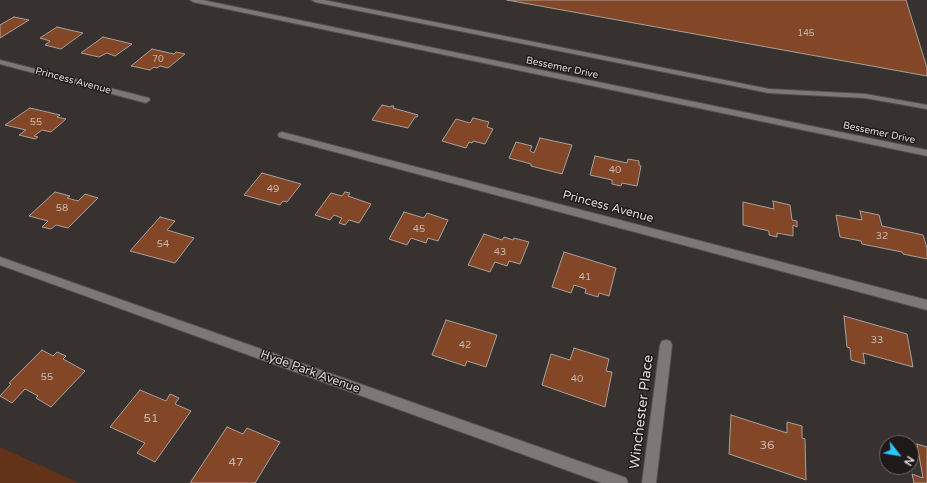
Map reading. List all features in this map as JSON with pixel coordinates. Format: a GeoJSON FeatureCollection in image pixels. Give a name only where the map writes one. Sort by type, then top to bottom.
{"type":"FeatureCollection","features":[{"type":"Feature","properties":{"kind":"street","name":"Bessemer Drive"},"geometry":{"type":"LineString","coordinates":[[193,0],[927,153]]}},
{"type":"Feature","properties":{"kind":"street","name":"Princess Avenue"},"geometry":{"type":"LineString","coordinates":[[0,62],[146,100]]}},
{"type":"Feature","properties":{"kind":"street","name":"Princess Avenue"},"geometry":{"type":"LineString","coordinates":[[282,135],[927,305]]}},
{"type":"Feature","properties":{"kind":"street","name":"Hyde Park Avenue"},"geometry":{"type":"LineString","coordinates":[[0,260],[621,483]]}},
{"type":"Feature","properties":{"kind":"street","name":"Winchester Place"},"geometry":{"type":"LineString","coordinates":[[649,483],[666,344]]}},
{"type":"Feature","properties":{"kind":"lane"},"geometry":{"type":"LineString","coordinates":[[315,0],[769,90],[865,96],[927,108]]}},
{"type":"Feature","properties":{"kind":"shaded area"},"geometry":{"type":"Polygon","coordinates":[[[0,447],[79,483],[0,483],[0,447]]]}},
{"type":"Feature","properties":{"kind":"building"},"geometry":{"type":"Polygon","coordinates":[[[507,0],[906,0],[927,68],[927,76],[507,0]]]}},
{"type":"Feature","properties":{"kind":"building"},"geometry":{"type":"Polygon","coordinates":[[[14,17],[29,20],[0,38],[0,25],[14,17]]]}},
{"type":"Feature","properties":{"kind":"building"},"geometry":{"type":"Polygon","coordinates":[[[57,27],[83,33],[61,49],[45,45],[50,41],[40,38],[57,27]]]}},
{"type":"Feature","properties":{"kind":"building"},"geometry":{"type":"Polygon","coordinates":[[[103,37],[132,44],[115,56],[107,53],[99,57],[81,53],[103,37]]]}},
{"type":"Feature","properties":{"kind":"building"},"geometry":{"type":"Polygon","coordinates":[[[152,49],[174,54],[176,52],[185,54],[168,68],[160,66],[157,68],[154,67],[150,70],[131,66],[152,49]]]}},
{"type":"Feature","properties":{"kind":"building"},"geometry":{"type":"Polygon","coordinates":[[[382,105],[390,107],[394,106],[393,108],[418,115],[408,128],[372,120],[382,105]]]}},
{"type":"Feature","properties":{"kind":"building"},"geometry":{"type":"Polygon","coordinates":[[[30,108],[60,115],[57,117],[66,119],[51,132],[42,130],[34,136],[38,137],[35,139],[19,135],[26,130],[5,125],[30,108]]]}},
{"type":"Feature","properties":{"kind":"building"},"geometry":{"type":"Polygon","coordinates":[[[473,118],[489,122],[487,127],[493,129],[485,144],[473,141],[472,143],[469,142],[466,148],[442,141],[456,119],[470,123],[473,118]]]}},
{"type":"Feature","properties":{"kind":"building"},"geometry":{"type":"Polygon","coordinates":[[[540,138],[572,145],[562,174],[531,166],[531,164],[509,158],[516,142],[532,146],[530,151],[534,153],[540,138]]]}},
{"type":"Feature","properties":{"kind":"building"},"geometry":{"type":"Polygon","coordinates":[[[595,156],[627,163],[628,159],[639,161],[639,165],[641,166],[637,186],[622,183],[621,186],[612,184],[612,180],[590,175],[595,156]]]}},
{"type":"Feature","properties":{"kind":"building"},"geometry":{"type":"Polygon","coordinates":[[[262,173],[301,184],[287,202],[283,201],[280,205],[244,195],[262,173]]]}},
{"type":"Feature","properties":{"kind":"building"},"geometry":{"type":"Polygon","coordinates":[[[55,192],[70,196],[67,198],[78,201],[85,194],[98,198],[68,228],[56,225],[51,229],[42,227],[48,221],[29,216],[55,192]]]}},
{"type":"Feature","properties":{"kind":"building"},"geometry":{"type":"Polygon","coordinates":[[[345,192],[350,193],[348,196],[371,204],[359,223],[349,220],[345,225],[339,223],[342,218],[334,215],[330,220],[315,215],[331,193],[342,196],[345,192]]]}},
{"type":"Feature","properties":{"kind":"building"},"geometry":{"type":"Polygon","coordinates":[[[773,201],[790,205],[792,220],[797,221],[797,227],[793,225],[793,236],[777,233],[777,237],[769,235],[769,231],[743,225],[743,202],[774,209],[773,201]]]}},
{"type":"Feature","properties":{"kind":"building"},"geometry":{"type":"Polygon","coordinates":[[[860,211],[879,215],[882,226],[923,235],[927,248],[927,259],[862,244],[861,241],[840,237],[836,215],[862,220],[860,211]]]}},
{"type":"Feature","properties":{"kind":"building"},"geometry":{"type":"Polygon","coordinates":[[[404,212],[424,218],[427,213],[448,220],[438,241],[428,238],[426,243],[411,238],[407,245],[389,239],[404,212]]]}},
{"type":"Feature","properties":{"kind":"building"},"geometry":{"type":"Polygon","coordinates":[[[160,217],[175,221],[167,230],[194,238],[175,263],[130,251],[160,217]]]}},
{"type":"Feature","properties":{"kind":"building"},"geometry":{"type":"Polygon","coordinates":[[[484,234],[502,240],[504,237],[529,242],[520,264],[509,261],[507,266],[495,262],[490,272],[468,265],[484,234]]]}},
{"type":"Feature","properties":{"kind":"building"},"geometry":{"type":"Polygon","coordinates":[[[564,252],[616,268],[609,296],[599,293],[598,297],[585,293],[586,289],[574,285],[571,293],[552,287],[564,252]]]}},
{"type":"Feature","properties":{"kind":"building"},"geometry":{"type":"Polygon","coordinates":[[[844,316],[907,334],[913,367],[863,353],[865,364],[851,360],[850,348],[847,347],[844,316]]]}},
{"type":"Feature","properties":{"kind":"building"},"geometry":{"type":"Polygon","coordinates":[[[446,320],[497,335],[486,367],[467,361],[465,366],[432,355],[446,320]]]}},
{"type":"Feature","properties":{"kind":"building"},"geometry":{"type":"Polygon","coordinates":[[[574,348],[609,359],[606,371],[612,372],[605,407],[542,385],[551,354],[570,360],[574,348]]]}},
{"type":"Feature","properties":{"kind":"building"},"geometry":{"type":"Polygon","coordinates":[[[42,350],[53,356],[57,352],[66,356],[63,359],[85,371],[51,407],[36,398],[38,396],[25,389],[12,403],[0,396],[11,384],[9,383],[42,350]]]}},
{"type":"Feature","properties":{"kind":"building"},"geometry":{"type":"Polygon","coordinates":[[[140,390],[166,401],[170,394],[179,398],[175,404],[191,411],[155,462],[137,453],[145,443],[110,427],[140,390]]]}},
{"type":"Feature","properties":{"kind":"building"},"geometry":{"type":"Polygon","coordinates":[[[731,415],[787,433],[787,422],[802,426],[802,438],[805,439],[806,480],[729,454],[731,415]]]}},
{"type":"Feature","properties":{"kind":"building"},"geometry":{"type":"Polygon","coordinates":[[[227,427],[243,434],[247,428],[280,442],[255,483],[190,483],[227,427]]]}},
{"type":"Feature","properties":{"kind":"building"},"geometry":{"type":"Polygon","coordinates":[[[919,445],[927,447],[927,483],[914,483],[912,475],[923,478],[919,455],[919,445]]]}}]}
